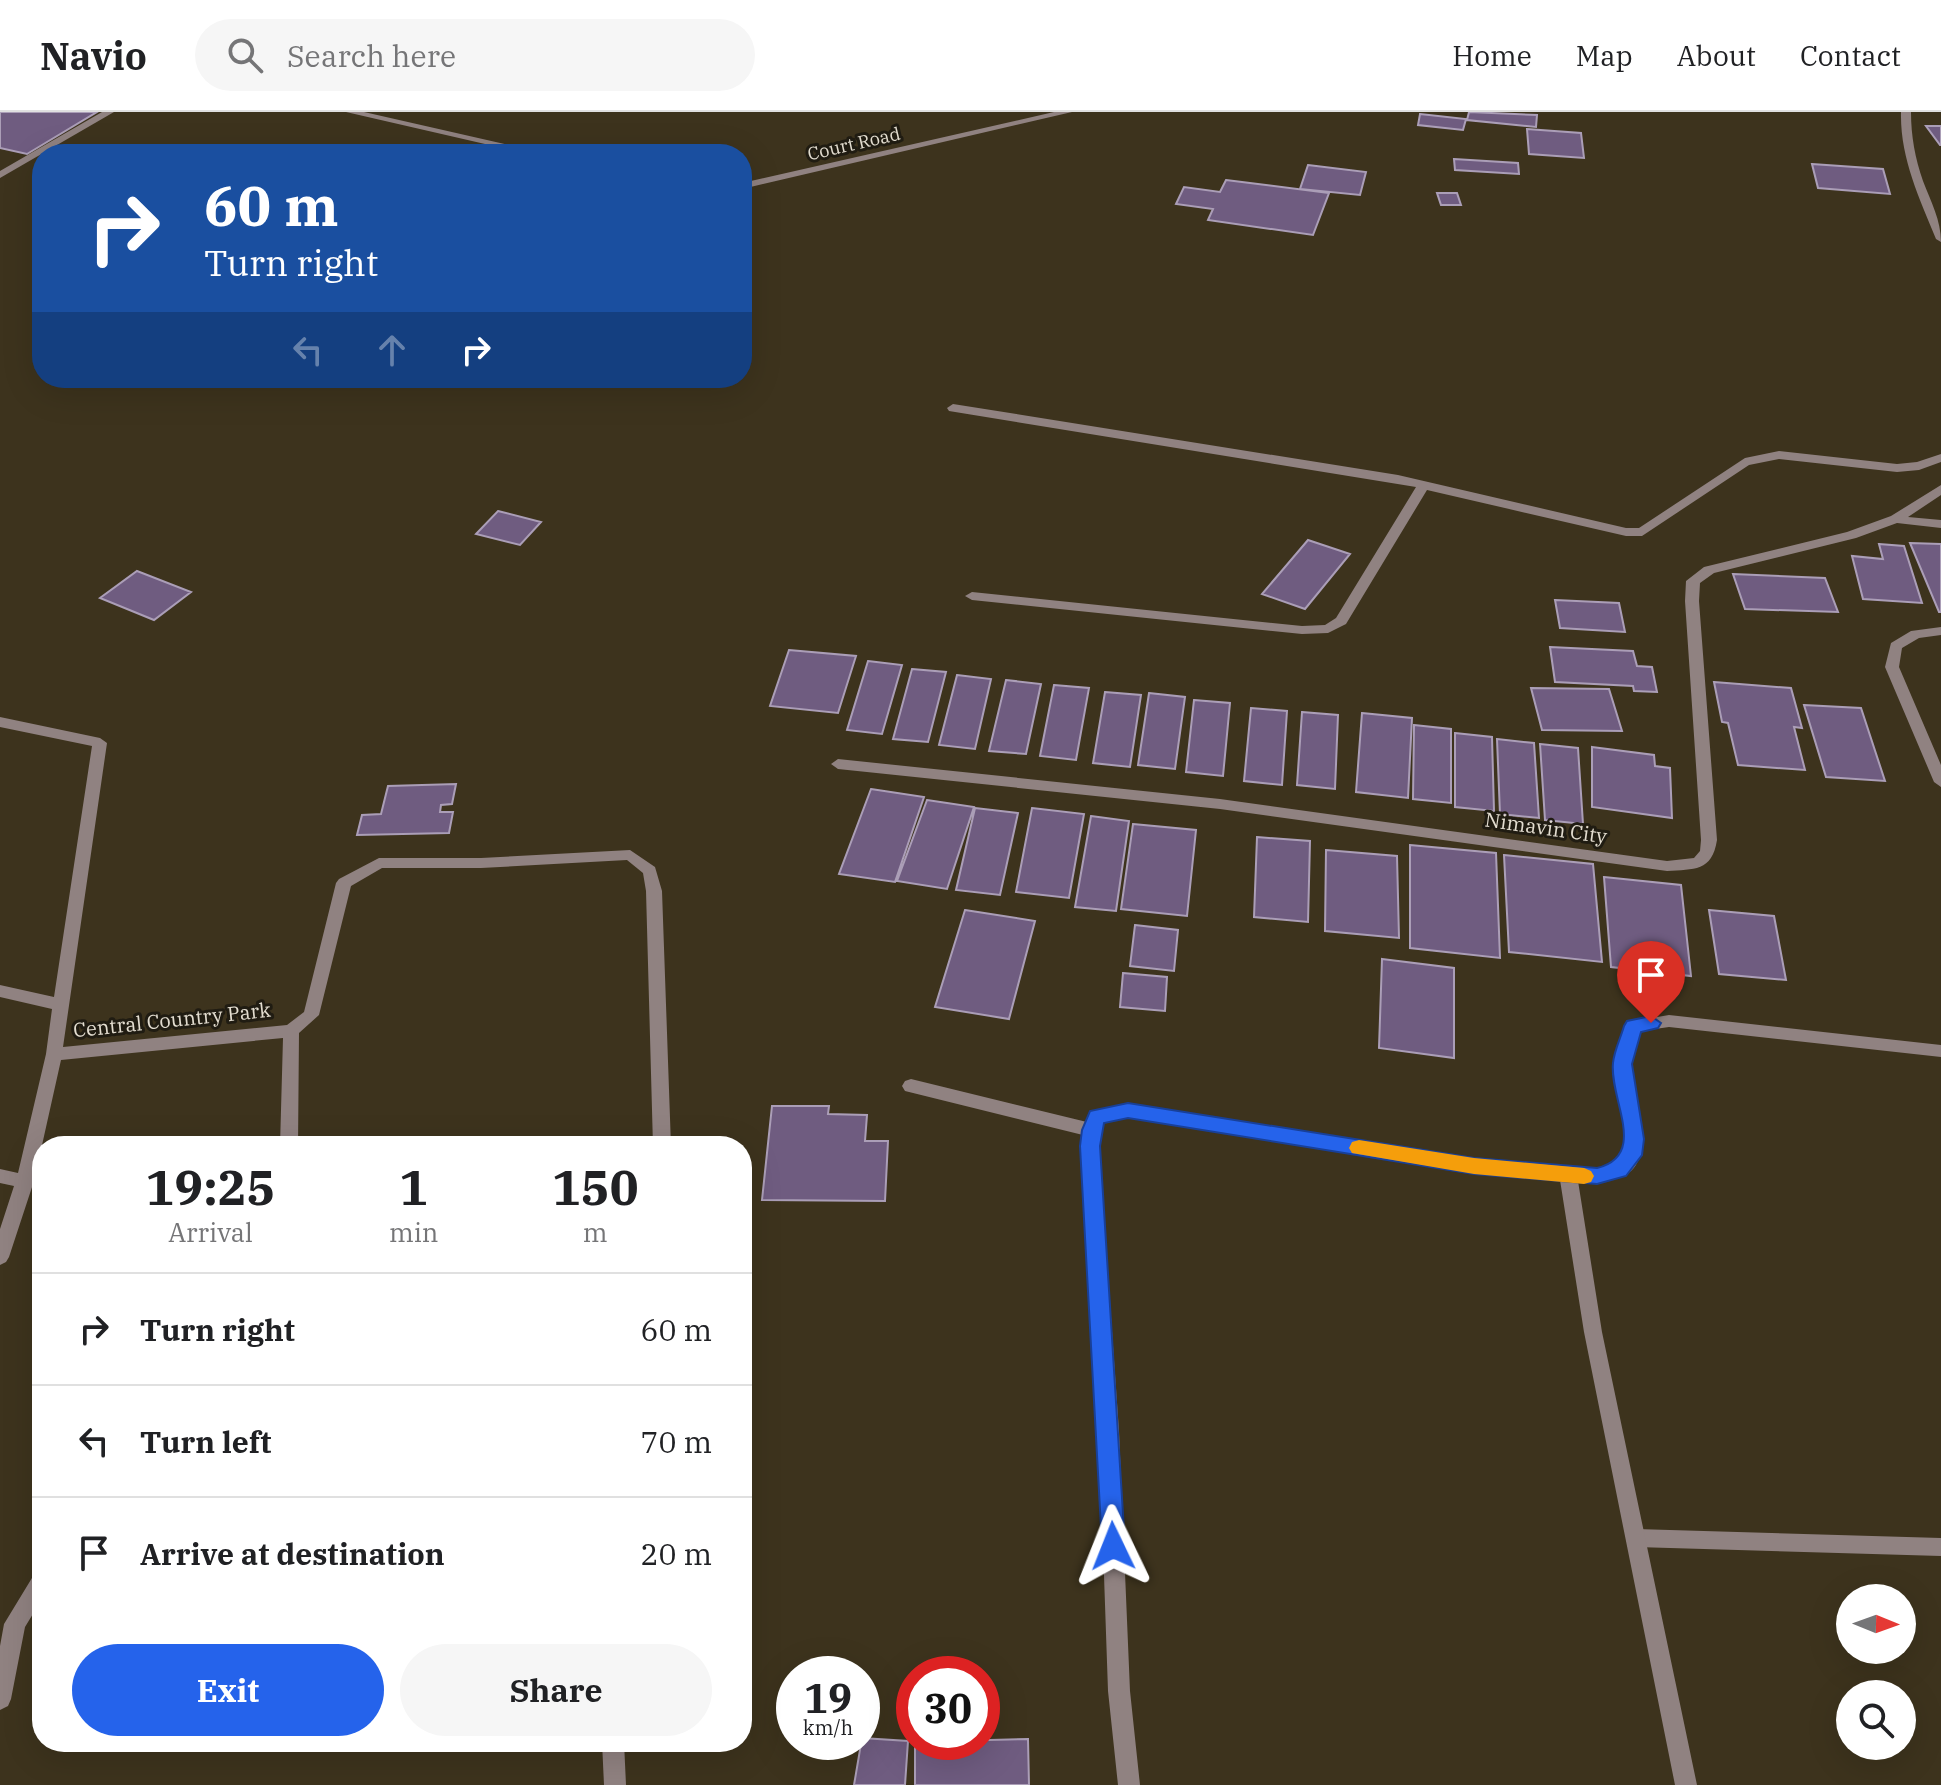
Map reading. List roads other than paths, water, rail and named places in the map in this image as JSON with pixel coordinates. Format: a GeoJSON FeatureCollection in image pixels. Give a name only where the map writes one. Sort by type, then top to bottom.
{"type":"FeatureCollection","features":[{"type":"Feature","properties":{"kind":"street"},"geometry":{"type":"LineString","coordinates":[[54,144],[109,112]]}},
{"type":"Feature","properties":{"kind":"street"},"geometry":{"type":"LineString","coordinates":[[351,112],[497,144]]}},
{"type":"Feature","properties":{"kind":"street","name":"Court Road"},"geometry":{"type":"LineString","coordinates":[[752,184],[1067,112]]}},
{"type":"Feature","properties":{"kind":"street"},"geometry":{"type":"LineString","coordinates":[[1906,112],[1904,129],[1941,239]]}},
{"type":"Feature","properties":{"kind":"street"},"geometry":{"type":"LineString","coordinates":[[0,175],[32,157]]}},
{"type":"Feature","properties":{"kind":"street"},"geometry":{"type":"LineString","coordinates":[[953,408],[1424,485],[1626,532],[1642,532],[1745,462],[1779,455],[1897,468],[1919,466],[1941,458]]}},
{"type":"Feature","properties":{"kind":"street"},"geometry":{"type":"LineString","coordinates":[[972,596],[1302,630],[1328,629],[1341,621],[1424,485]]}},
{"type":"Feature","properties":{"kind":"street","name":"Nimavin City"},"geometry":{"type":"LineString","coordinates":[[838,764],[1220,804],[1667,866],[1698,863],[1707,853],[1709,840],[1693,581],[1709,570],[1851,535],[1896,519],[1941,489]]}},
{"type":"Feature","properties":{"kind":"street"},"geometry":{"type":"LineString","coordinates":[[1896,519],[1941,524]]}},
{"type":"Feature","properties":{"kind":"street"},"geometry":{"type":"LineString","coordinates":[[1941,631],[1916,634],[1896,646],[1892,667],[1941,782]]}},
{"type":"Feature","properties":{"kind":"street"},"geometry":{"type":"LineString","coordinates":[[0,722],[100,743],[54,1054]]}},
{"type":"Feature","properties":{"kind":"street","name":"Central Country Park"},"geometry":{"type":"LineString","coordinates":[[35,1136],[54,1054],[291,1031],[311,1015],[344,883],[379,863],[481,863],[630,855],[650,871],[654,891],[662,1136]]}},
{"type":"Feature","properties":{"kind":"street"},"geometry":{"type":"LineString","coordinates":[[0,991],[62,1005]]}},
{"type":"Feature","properties":{"kind":"street"},"geometry":{"type":"LineString","coordinates":[[1129,1785],[1119,1691],[1091,1130],[1097,1116],[1128,1110],[1474,1166],[1597,1176],[1619,1171],[1632,1155],[1634,1139],[1622,1064],[1634,1026],[1669,1021],[1941,1051]]}},
{"type":"Feature","properties":{"kind":"street"},"geometry":{"type":"LineString","coordinates":[[289,1136],[291,1031]]}},
{"type":"Feature","properties":{"kind":"street"},"geometry":{"type":"LineString","coordinates":[[911,1086],[1091,1130]]}},
{"type":"Feature","properties":{"kind":"street","name":"Central Country Park"},"geometry":{"type":"LineString","coordinates":[[0,1257],[32,1150]]}},
{"type":"Feature","properties":{"kind":"street"},"geometry":{"type":"LineString","coordinates":[[0,1176],[25,1181]]}},
{"type":"Feature","properties":{"kind":"street"},"geometry":{"type":"LineString","coordinates":[[1568,1176],[1593,1332],[1686,1785]]}},
{"type":"Feature","properties":{"kind":"street"},"geometry":{"type":"LineString","coordinates":[[1636,1538],[1941,1547]]}},
{"type":"Feature","properties":{"kind":"street"},"geometry":{"type":"LineString","coordinates":[[0,1699],[15,1624],[32,1596]]}},
{"type":"Feature","properties":{"kind":"street"},"geometry":{"type":"LineString","coordinates":[[613,1752],[615,1785]]}}]}
